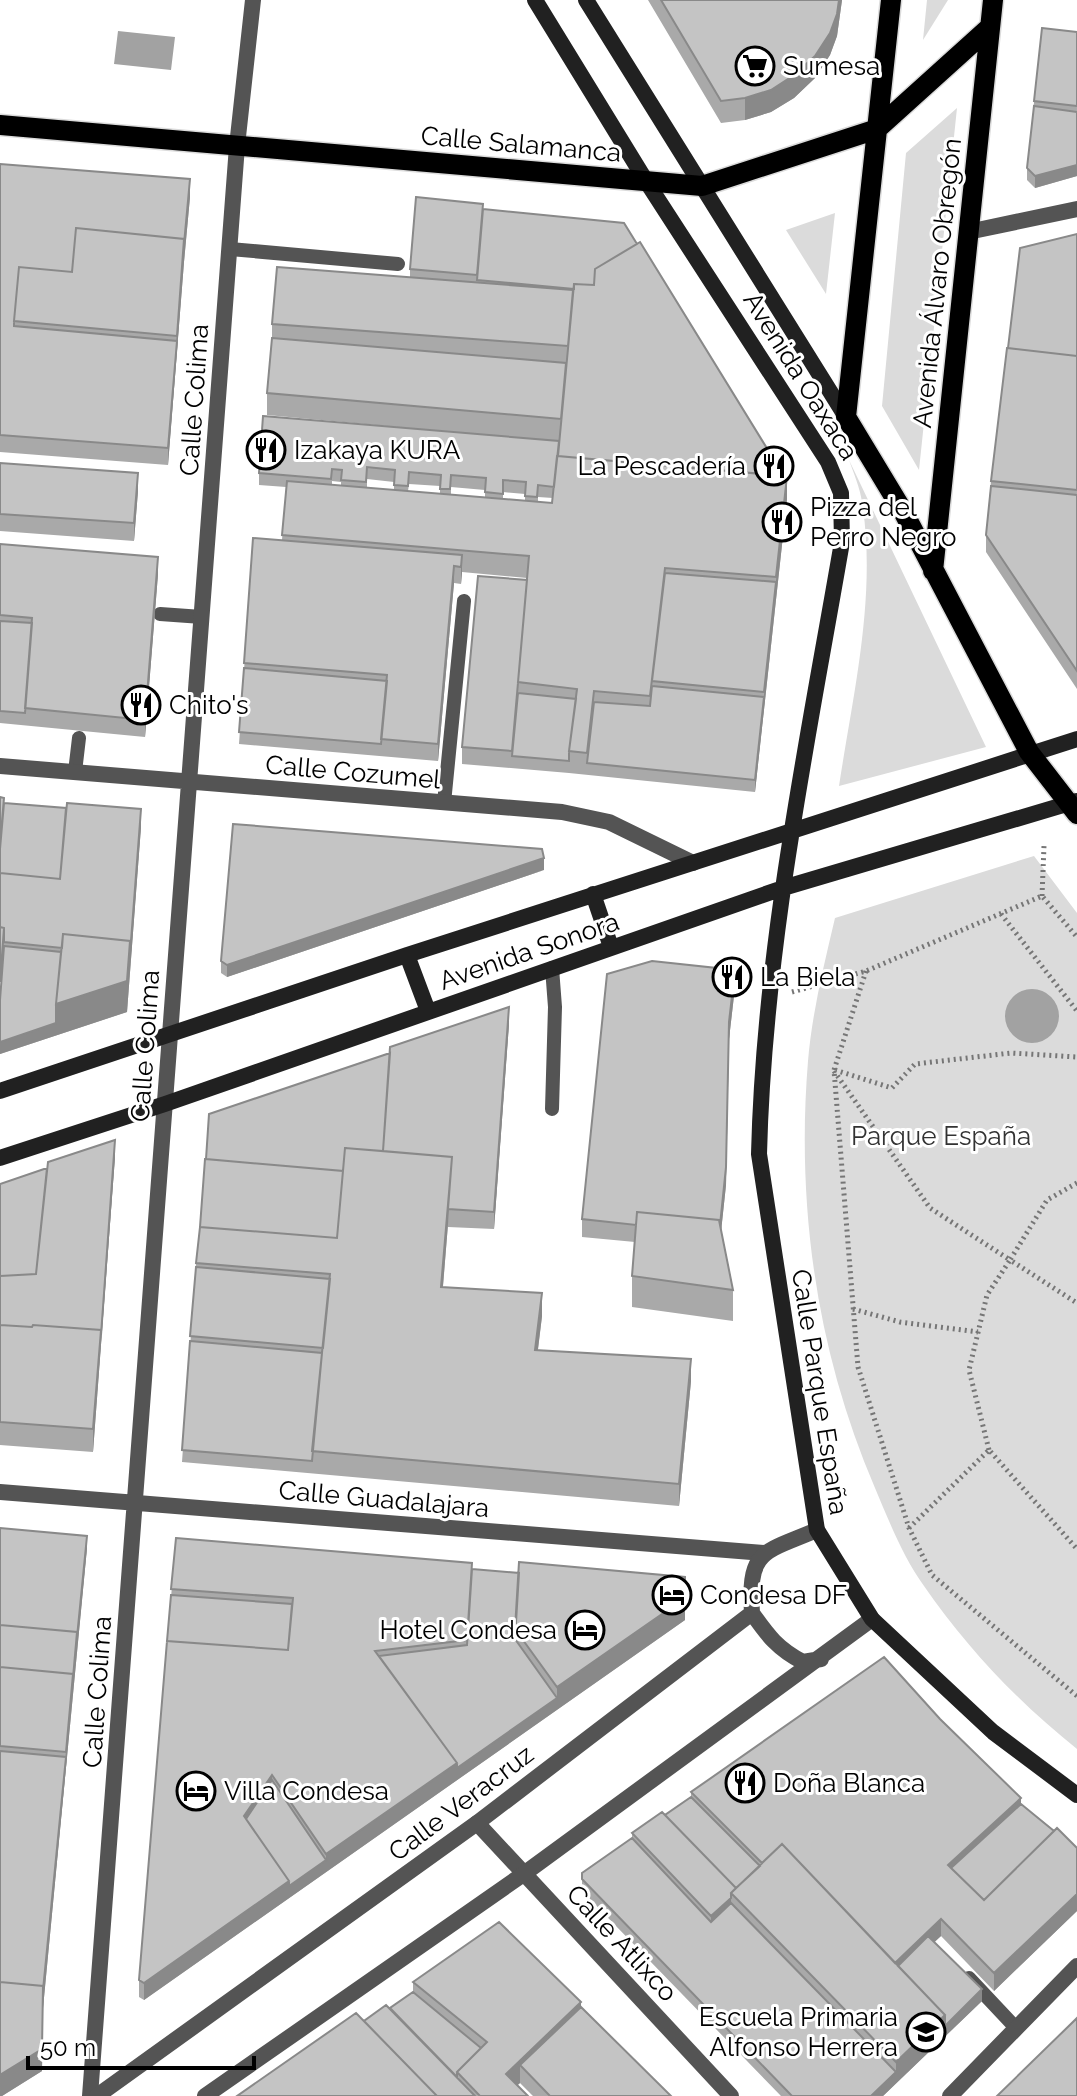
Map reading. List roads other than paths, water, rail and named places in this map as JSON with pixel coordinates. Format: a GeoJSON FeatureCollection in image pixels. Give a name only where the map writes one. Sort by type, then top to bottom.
{"type":"FeatureCollection","features":[{"type":"Feature","properties":{"kind":"main road","name":"Avenida Oaxaca"},"geometry":{"type":"LineString","coordinates":[[535,0],[646,181],[828,462],[841,493],[842,542],[783,888]]}},
{"type":"Feature","properties":{"kind":"main road","name":"Avenida Oaxaca"},"geometry":{"type":"LineString","coordinates":[[586,0],[904,513],[1029,752],[1074,806]]}},
{"type":"Feature","properties":{"kind":"main road"},"geometry":{"type":"LineString","coordinates":[[846,417],[891,0]]}},
{"type":"Feature","properties":{"kind":"main road","name":"Avenida Álvaro Obregón"},"geometry":{"type":"LineString","coordinates":[[933,571],[993,0]]}},
{"type":"Feature","properties":{"kind":"main road","name":"Calle Salamanca"},"geometry":{"type":"LineString","coordinates":[[0,125],[702,186],[877,129],[990,27]]}},
{"type":"Feature","properties":{"kind":"main road","name":"Avenida Sonora"},"geometry":{"type":"LineString","coordinates":[[0,1091],[593,894],[1077,739]]}},
{"type":"Feature","properties":{"kind":"main road","name":"Avenida Sonora"},"geometry":{"type":"LineString","coordinates":[[0,1158],[165,1104],[783,888],[1074,806]]}},
{"type":"Feature","properties":{"kind":"main road","name":"Calle Parque España"},"geometry":{"type":"LineString","coordinates":[[783,888],[760,1103],[759,1154],[817,1530],[872,1619],[993,1732],[1077,1795]]}},
{"type":"Feature","properties":{"kind":"main road"},"geometry":{"type":"LineString","coordinates":[[593,894],[611,947]]}},
{"type":"Feature","properties":{"kind":"main road"},"geometry":{"type":"LineString","coordinates":[[407,955],[428,1011]]}},
{"type":"Feature","properties":{"kind":"street","name":"Calle Colima"},"geometry":{"type":"LineString","coordinates":[[90,2096],[237,146],[253,0]]}},
{"type":"Feature","properties":{"kind":"street"},"geometry":{"type":"LineString","coordinates":[[968,232],[1077,209]]}},
{"type":"Feature","properties":{"kind":"street","name":"Calle Cozumel"},"geometry":{"type":"LineString","coordinates":[[0,766],[562,812],[609,822],[693,863]]}},
{"type":"Feature","properties":{"kind":"street","name":"Calle Guadalajara"},"geometry":{"type":"LineString","coordinates":[[0,1492],[764,1553]]}},
{"type":"Feature","properties":{"kind":"street"},"geometry":{"type":"LineString","coordinates":[[817,1530],[764,1553],[750,1583],[752,1613],[774,1644],[803,1662],[822,1658]]}},
{"type":"Feature","properties":{"kind":"street","name":"Calle Veracruz"},"geometry":{"type":"LineString","coordinates":[[97,2096],[477,1823],[752,1613]]}},
{"type":"Feature","properties":{"kind":"street"},"geometry":{"type":"LineString","coordinates":[[205,2096],[525,1873],[872,1619]]}},
{"type":"Feature","properties":{"kind":"street","name":"Calle Atlixco"},"geometry":{"type":"LineString","coordinates":[[477,1823],[731,2096]]}},
{"type":"Feature","properties":{"kind":"street"},"geometry":{"type":"LineString","coordinates":[[950,2096],[1077,1966]]}},
{"type":"Feature","properties":{"kind":"lane"},"geometry":{"type":"LineString","coordinates":[[230,249],[398,264]]}},
{"type":"Feature","properties":{"kind":"lane"},"geometry":{"type":"LineString","coordinates":[[444,803],[464,601]]}},
{"type":"Feature","properties":{"kind":"lane"},"geometry":{"type":"LineString","coordinates":[[160,614],[202,617]]}},
{"type":"Feature","properties":{"kind":"lane"},"geometry":{"type":"LineString","coordinates":[[75,772],[79,738]]}},
{"type":"Feature","properties":{"kind":"lane"},"geometry":{"type":"LineString","coordinates":[[552,968],[555,1007],[552,1109]]}},
{"type":"Feature","properties":{"kind":"lane"},"geometry":{"type":"LineString","coordinates":[[963,1971],[1016,2028]]}},
{"type":"Feature","properties":{"kind":"place","name":"Sumesa"},"geometry":{"type":"Point","coordinates":[755,66]}},
{"type":"Feature","properties":{"kind":"place","name":"Izakaya KURA"},"geometry":{"type":"Point","coordinates":[266,450]}},
{"type":"Feature","properties":{"kind":"place","name":"La Pescadería"},"geometry":{"type":"Point","coordinates":[774,466]}},
{"type":"Feature","properties":{"kind":"place","name":"Pizza del Perro Negro"},"geometry":{"type":"Point","coordinates":[782,522]}},
{"type":"Feature","properties":{"kind":"place","name":"Chito's"},"geometry":{"type":"Point","coordinates":[141,705]}},
{"type":"Feature","properties":{"kind":"place","name":"La Biela"},"geometry":{"type":"Point","coordinates":[732,977]}},
{"type":"Feature","properties":{"kind":"place","name":"Condesa DF"},"geometry":{"type":"Point","coordinates":[672,1595]}},
{"type":"Feature","properties":{"kind":"place","name":"Hotel Condesa"},"geometry":{"type":"Point","coordinates":[585,1630]}},
{"type":"Feature","properties":{"kind":"place","name":"Doña Blanca"},"geometry":{"type":"Point","coordinates":[745,1783]}},
{"type":"Feature","properties":{"kind":"place","name":"Villa Condesa"},"geometry":{"type":"Point","coordinates":[196,1791]}},
{"type":"Feature","properties":{"kind":"place","name":"Escuela Primaria Alfonso Herrera"},"geometry":{"type":"Point","coordinates":[926,2032]}},
{"type":"Feature","properties":{"kind":"park label","name":"Parque España"},"geometry":{"type":"Point","coordinates":[941,1136]}}]}
